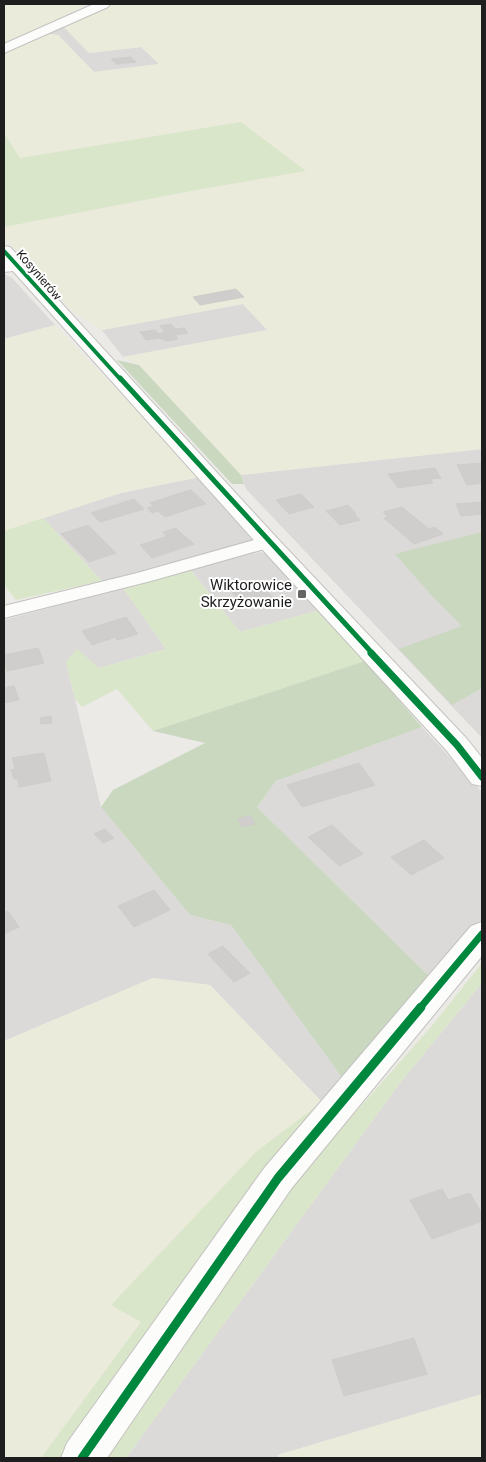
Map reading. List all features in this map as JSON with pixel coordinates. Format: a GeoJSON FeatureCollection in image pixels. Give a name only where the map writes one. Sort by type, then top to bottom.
{"type":"FeatureCollection","features":[{"type":"Feature","properties":{"kind":"street"},"geometry":{"type":"LineString","coordinates":[[4,49],[104,4]]}},
{"type":"Feature","properties":{"kind":"street","name":"Kosynierów"},"geometry":{"type":"LineString","coordinates":[[4,251],[10,267],[58,313],[457,745],[482,777]]}},
{"type":"Feature","properties":{"kind":"street"},"geometry":{"type":"LineString","coordinates":[[4,612],[144,577],[268,542]]}},
{"type":"Feature","properties":{"kind":"street"},"geometry":{"type":"LineString","coordinates":[[82,1458],[278,1178],[482,934]]}},
{"type":"Feature","properties":{"kind":"shaded area"},"geometry":{"type":"Polygon","coordinates":[[[64,27],[89,53],[141,47],[160,64],[94,72],[58,35],[47,34],[64,27]]]}},
{"type":"Feature","properties":{"kind":"shaded area"},"geometry":{"type":"Polygon","coordinates":[[[4,274],[12,278],[55,325],[4,339],[4,274]]]}},
{"type":"Feature","properties":{"kind":"shaded area"},"geometry":{"type":"Polygon","coordinates":[[[243,304],[268,330],[123,357],[102,330],[243,304]]]}},
{"type":"Feature","properties":{"kind":"shaded area"},"geometry":{"type":"Polygon","coordinates":[[[482,449],[482,738],[246,489],[241,475],[482,449]]]}},
{"type":"Feature","properties":{"kind":"shaded area"},"geometry":{"type":"Polygon","coordinates":[[[200,477],[252,540],[176,564],[102,581],[43,518],[121,493],[200,477]]]}},
{"type":"Feature","properties":{"kind":"shaded area"},"geometry":{"type":"Polygon","coordinates":[[[260,552],[269,554],[320,610],[240,632],[190,569],[260,552]]]}},
{"type":"Feature","properties":{"kind":"shaded area"},"geometry":{"type":"Polygon","coordinates":[[[123,588],[166,649],[99,668],[66,662],[101,807],[190,915],[231,925],[346,1083],[322,1102],[210,985],[153,978],[4,1041],[4,620],[123,588]]]}},
{"type":"Feature","properties":{"kind":"shaded area"},"geometry":{"type":"Polygon","coordinates":[[[422,727],[482,792],[482,921],[433,980],[257,807],[276,781],[422,727]]]}},
{"type":"Feature","properties":{"kind":"shaded area"},"geometry":{"type":"Polygon","coordinates":[[[482,983],[482,1394],[278,1455],[279,1458],[126,1458],[400,1083],[482,983]]]}},
{"type":"Feature","properties":{"kind":"green space"},"geometry":{"type":"Polygon","coordinates":[[[4,4],[82,4],[84,7],[4,44],[4,4]]]}},
{"type":"Feature","properties":{"kind":"green space"},"geometry":{"type":"Polygon","coordinates":[[[116,4],[482,4],[482,449],[241,475],[139,365],[123,357],[267,330],[243,304],[102,330],[74,313],[4,237],[4,227],[305,170],[241,122],[20,158],[4,133],[4,53],[47,34],[58,35],[94,72],[159,64],[141,47],[89,53],[64,27],[116,4]]]}},
{"type":"Feature","properties":{"kind":"green space"},"geometry":{"type":"Polygon","coordinates":[[[241,122],[306,171],[4,227],[4,133],[20,158],[241,122]]]}},
{"type":"Feature","properties":{"kind":"green space"},"geometry":{"type":"Polygon","coordinates":[[[55,325],[200,477],[121,493],[4,531],[4,339],[55,325]]]}},
{"type":"Feature","properties":{"kind":"green space"},"geometry":{"type":"Polygon","coordinates":[[[117,360],[139,365],[241,475],[244,484],[232,484],[117,360]]]}},
{"type":"Feature","properties":{"kind":"green space"},"geometry":{"type":"Polygon","coordinates":[[[43,518],[102,581],[16,600],[4,585],[4,531],[43,518]]]}},
{"type":"Feature","properties":{"kind":"green space"},"geometry":{"type":"Polygon","coordinates":[[[482,532],[482,688],[452,705],[399,649],[462,626],[395,554],[482,532]]]}},
{"type":"Feature","properties":{"kind":"green space"},"geometry":{"type":"Polygon","coordinates":[[[190,569],[240,632],[320,610],[365,661],[153,731],[117,689],[82,707],[75,699],[66,662],[77,649],[99,668],[166,649],[123,588],[190,569]]]}},
{"type":"Feature","properties":{"kind":"green space"},"geometry":{"type":"Polygon","coordinates":[[[365,661],[422,727],[276,781],[257,807],[433,980],[346,1083],[231,925],[190,915],[101,807],[113,790],[205,743],[153,731],[365,661]]]}},
{"type":"Feature","properties":{"kind":"green space"},"geometry":{"type":"Polygon","coordinates":[[[482,963],[482,983],[400,1083],[126,1458],[103,1458],[308,1166],[430,1028],[482,963]]]}},
{"type":"Feature","properties":{"kind":"green space"},"geometry":{"type":"Polygon","coordinates":[[[153,978],[210,985],[322,1102],[257,1151],[112,1305],[141,1322],[41,1458],[4,1458],[4,1041],[153,978]]]}},
{"type":"Feature","properties":{"kind":"green space"},"geometry":{"type":"Polygon","coordinates":[[[322,1102],[63,1458],[41,1458],[141,1322],[111,1305],[257,1151],[322,1102]]]}},
{"type":"Feature","properties":{"kind":"green space"},"geometry":{"type":"Polygon","coordinates":[[[482,1394],[482,1458],[279,1458],[278,1455],[482,1394]]]}},
{"type":"Feature","properties":{"kind":"building"},"geometry":{"type":"Polygon","coordinates":[[[131,57],[136,62],[116,64],[111,59],[131,57]]]}},
{"type":"Feature","properties":{"kind":"building"},"geometry":{"type":"Polygon","coordinates":[[[236,289],[244,297],[200,305],[193,297],[236,289]]]}},
{"type":"Feature","properties":{"kind":"building"},"geometry":{"type":"Polygon","coordinates":[[[171,324],[176,329],[184,328],[188,333],[175,335],[178,339],[166,341],[160,338],[146,340],[140,332],[155,330],[158,334],[165,332],[160,326],[171,324]]]}},
{"type":"Feature","properties":{"kind":"building"},"geometry":{"type":"Polygon","coordinates":[[[482,463],[482,483],[467,485],[457,465],[482,463]]]}},
{"type":"Feature","properties":{"kind":"building"},"geometry":{"type":"Polygon","coordinates":[[[435,468],[441,478],[430,479],[433,483],[398,488],[388,474],[435,468]]]}},
{"type":"Feature","properties":{"kind":"building"},"geometry":{"type":"Polygon","coordinates":[[[191,490],[206,504],[192,508],[177,494],[191,490]]]}},
{"type":"Feature","properties":{"kind":"building"},"geometry":{"type":"Polygon","coordinates":[[[177,494],[192,508],[165,517],[158,511],[152,513],[147,508],[153,506],[150,503],[177,494]]]}},
{"type":"Feature","properties":{"kind":"building"},"geometry":{"type":"Polygon","coordinates":[[[301,494],[314,507],[289,514],[276,500],[301,494]]]}},
{"type":"Feature","properties":{"kind":"building"},"geometry":{"type":"Polygon","coordinates":[[[134,499],[144,509],[100,522],[91,513],[134,499]]]}},
{"type":"Feature","properties":{"kind":"building"},"geometry":{"type":"Polygon","coordinates":[[[482,502],[482,514],[461,516],[456,504],[482,502]]]}},
{"type":"Feature","properties":{"kind":"building"},"geometry":{"type":"Polygon","coordinates":[[[348,505],[360,520],[340,525],[326,511],[348,505]]]}},
{"type":"Feature","properties":{"kind":"building"},"geometry":{"type":"Polygon","coordinates":[[[402,507],[429,529],[435,527],[443,534],[414,544],[384,518],[388,517],[383,512],[402,507]]]}},
{"type":"Feature","properties":{"kind":"building"},"geometry":{"type":"Polygon","coordinates":[[[88,525],[116,553],[89,562],[61,534],[88,525]]]}},
{"type":"Feature","properties":{"kind":"building"},"geometry":{"type":"Polygon","coordinates":[[[176,528],[180,532],[167,537],[163,532],[176,528]]]}},
{"type":"Feature","properties":{"kind":"building"},"geometry":{"type":"Polygon","coordinates":[[[180,532],[194,544],[152,558],[140,545],[180,532]]]}},
{"type":"Feature","properties":{"kind":"building"},"geometry":{"type":"Polygon","coordinates":[[[259,583],[273,597],[245,606],[232,593],[259,583]]]}},
{"type":"Feature","properties":{"kind":"building"},"geometry":{"type":"Polygon","coordinates":[[[126,617],[138,634],[117,640],[116,637],[92,645],[82,631],[126,617]]]}},
{"type":"Feature","properties":{"kind":"building"},"geometry":{"type":"Polygon","coordinates":[[[38,648],[44,663],[7,671],[4,655],[38,648]]]}},
{"type":"Feature","properties":{"kind":"building"},"geometry":{"type":"Polygon","coordinates":[[[14,686],[19,700],[4,703],[4,688],[14,686]]]}},
{"type":"Feature","properties":{"kind":"building"},"geometry":{"type":"Polygon","coordinates":[[[51,716],[52,723],[41,724],[40,718],[51,716]]]}},
{"type":"Feature","properties":{"kind":"building"},"geometry":{"type":"Polygon","coordinates":[[[44,753],[51,781],[19,787],[18,779],[14,779],[11,770],[15,769],[12,758],[44,753]]]}},
{"type":"Feature","properties":{"kind":"building"},"geometry":{"type":"Polygon","coordinates":[[[359,763],[375,785],[302,807],[287,785],[359,763]]]}},
{"type":"Feature","properties":{"kind":"building"},"geometry":{"type":"Polygon","coordinates":[[[250,815],[255,824],[242,827],[238,819],[250,815]]]}},
{"type":"Feature","properties":{"kind":"building"},"geometry":{"type":"Polygon","coordinates":[[[332,825],[363,854],[339,866],[308,837],[332,825]]]}},
{"type":"Feature","properties":{"kind":"building"},"geometry":{"type":"Polygon","coordinates":[[[105,829],[114,838],[103,843],[94,834],[105,829]]]}},
{"type":"Feature","properties":{"kind":"building"},"geometry":{"type":"Polygon","coordinates":[[[424,840],[444,858],[411,875],[391,857],[424,840]]]}},
{"type":"Feature","properties":{"kind":"building"},"geometry":{"type":"Polygon","coordinates":[[[154,890],[170,910],[134,927],[118,906],[154,890]]]}},
{"type":"Feature","properties":{"kind":"building"},"geometry":{"type":"Polygon","coordinates":[[[8,911],[19,927],[4,934],[4,913],[8,911]]]}},
{"type":"Feature","properties":{"kind":"building"},"geometry":{"type":"Polygon","coordinates":[[[223,946],[250,973],[234,982],[208,954],[223,946]]]}},
{"type":"Feature","properties":{"kind":"building"},"geometry":{"type":"Polygon","coordinates":[[[442,1189],[448,1200],[470,1193],[482,1214],[482,1221],[432,1239],[410,1200],[442,1189]]]}},
{"type":"Feature","properties":{"kind":"building"},"geometry":{"type":"Polygon","coordinates":[[[414,1338],[427,1374],[344,1396],[332,1360],[414,1338]]]}},
{"type":"Feature","properties":{"kind":"cycle path"},"geometry":{"type":"LineString","coordinates":[[4,251],[268,542],[457,745],[482,777]]}},
{"type":"Feature","properties":{"kind":"cycle path"},"geometry":{"type":"LineString","coordinates":[[82,1458],[278,1178],[482,934]]}},
{"type":"Feature","properties":{"kind":"place","name":"Wiktorowice Skrzyżowanie"},"geometry":{"type":"Point","coordinates":[302,594]}}]}
